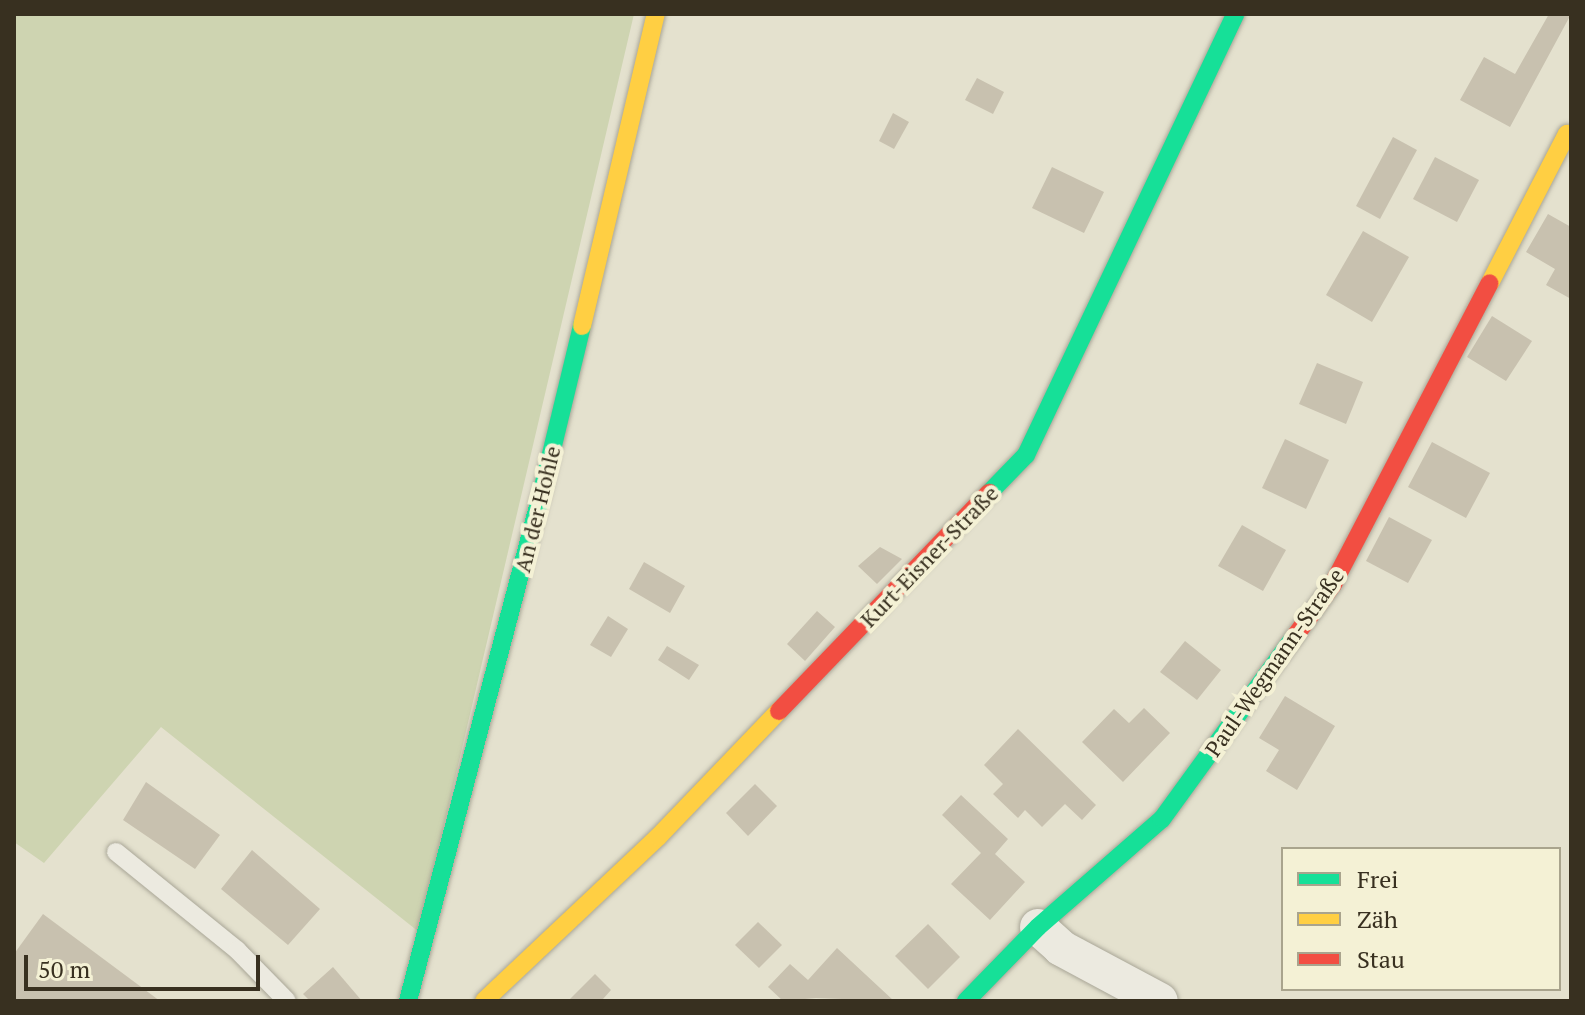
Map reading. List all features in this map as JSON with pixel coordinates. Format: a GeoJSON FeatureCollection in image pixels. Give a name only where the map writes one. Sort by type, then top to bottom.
{"type":"FeatureCollection","features":[{"type":"Feature","properties":{"kind":"street","name":"An der Hohle"},"geometry":{"type":"LineString","coordinates":[[408,1001],[539,502],[656,14]]}},
{"type":"Feature","properties":{"kind":"street","name":"Kurt-Eisner-Straße"},"geometry":{"type":"LineString","coordinates":[[484,1001],[658,837],[1026,455],[1235,14]]}},
{"type":"Feature","properties":{"kind":"street","name":"Paul-Wegmann-Straße"},"geometry":{"type":"LineString","coordinates":[[966,1001],[1038,927],[1162,819],[1333,584],[1569,135]]}},
{"type":"Feature","properties":{"kind":"street"},"geometry":{"type":"LineString","coordinates":[[1038,927],[1061,948],[1160,1001]]}},
{"type":"Feature","properties":{"kind":"lane"},"geometry":{"type":"LineString","coordinates":[[116,852],[237,950],[287,1001]]}},
{"type":"Feature","properties":{"kind":"green space"},"geometry":{"type":"Polygon","coordinates":[[[14,14],[634,14],[419,932],[161,727],[44,863],[14,842],[14,14]]]}},
{"type":"Feature","properties":{"kind":"building"},"geometry":{"type":"Polygon","coordinates":[[[1549,14],[1570,16],[1510,127],[1460,100],[1484,57],[1515,74],[1549,14]]]}},
{"type":"Feature","properties":{"kind":"building"},"geometry":{"type":"Polygon","coordinates":[[[977,78],[1004,92],[993,114],[965,100],[977,78]]]}},
{"type":"Feature","properties":{"kind":"building"},"geometry":{"type":"Polygon","coordinates":[[[893,113],[909,122],[894,149],[879,141],[893,113]]]}},
{"type":"Feature","properties":{"kind":"building"},"geometry":{"type":"Polygon","coordinates":[[[1393,137],[1417,150],[1380,219],[1356,206],[1393,137]]]}},
{"type":"Feature","properties":{"kind":"building"},"geometry":{"type":"Polygon","coordinates":[[[1435,157],[1479,180],[1457,222],[1413,199],[1435,157]]]}},
{"type":"Feature","properties":{"kind":"building"},"geometry":{"type":"Polygon","coordinates":[[[1052,167],[1104,192],[1084,233],[1032,208],[1052,167]]]}},
{"type":"Feature","properties":{"kind":"building"},"geometry":{"type":"Polygon","coordinates":[[[1548,214],[1571,227],[1571,299],[1546,285],[1555,269],[1526,252],[1548,214]]]}},
{"type":"Feature","properties":{"kind":"building"},"geometry":{"type":"Polygon","coordinates":[[[1363,231],[1409,257],[1372,322],[1326,295],[1363,231]]]}},
{"type":"Feature","properties":{"kind":"building"},"geometry":{"type":"Polygon","coordinates":[[[1492,316],[1532,341],[1506,381],[1467,357],[1492,316]]]}},
{"type":"Feature","properties":{"kind":"building"},"geometry":{"type":"Polygon","coordinates":[[[1317,363],[1363,382],[1346,424],[1299,404],[1317,363]]]}},
{"type":"Feature","properties":{"kind":"building"},"geometry":{"type":"Polygon","coordinates":[[[1285,439],[1329,460],[1306,509],[1262,488],[1285,439]]]}},
{"type":"Feature","properties":{"kind":"building"},"geometry":{"type":"Polygon","coordinates":[[[1432,442],[1490,473],[1466,518],[1408,487],[1432,442]]]}},
{"type":"Feature","properties":{"kind":"building"},"geometry":{"type":"Polygon","coordinates":[[[1389,517],[1432,540],[1408,583],[1366,561],[1389,517]]]}},
{"type":"Feature","properties":{"kind":"building"},"geometry":{"type":"Polygon","coordinates":[[[1242,525],[1286,550],[1263,591],[1218,566],[1242,525]]]}},
{"type":"Feature","properties":{"kind":"building"},"geometry":{"type":"Polygon","coordinates":[[[880,547],[902,559],[877,584],[858,566],[880,547]]]}},
{"type":"Feature","properties":{"kind":"building"},"geometry":{"type":"Polygon","coordinates":[[[644,562],[685,586],[670,613],[629,589],[644,562]]]}},
{"type":"Feature","properties":{"kind":"building"},"geometry":{"type":"Polygon","coordinates":[[[817,611],[835,627],[805,661],[787,644],[817,611]]]}},
{"type":"Feature","properties":{"kind":"building"},"geometry":{"type":"Polygon","coordinates":[[[608,616],[628,629],[611,657],[590,645],[608,616]]]}},
{"type":"Feature","properties":{"kind":"building"},"geometry":{"type":"Polygon","coordinates":[[[1185,641],[1221,670],[1197,700],[1160,672],[1185,641]]]}},
{"type":"Feature","properties":{"kind":"building"},"geometry":{"type":"Polygon","coordinates":[[[667,646],[699,665],[689,680],[658,660],[667,646]]]}},
{"type":"Feature","properties":{"kind":"building"},"geometry":{"type":"Polygon","coordinates":[[[1285,696],[1335,726],[1297,790],[1266,771],[1279,750],[1259,738],[1285,696]]]}},
{"type":"Feature","properties":{"kind":"building"},"geometry":{"type":"Polygon","coordinates":[[[1144,708],[1170,733],[1123,782],[1082,742],[1114,709],[1129,723],[1144,708]]]}},
{"type":"Feature","properties":{"kind":"building"},"geometry":{"type":"Polygon","coordinates":[[[1018,729],[1096,805],[1082,820],[1065,804],[1042,827],[1025,810],[1018,818],[993,794],[1003,784],[984,765],[1018,729]]]}},
{"type":"Feature","properties":{"kind":"building"},"geometry":{"type":"Polygon","coordinates":[[[146,782],[220,835],[195,869],[123,820],[146,782]]]}},
{"type":"Feature","properties":{"kind":"building"},"geometry":{"type":"Polygon","coordinates":[[[755,784],[777,806],[748,836],[726,813],[755,784]]]}},
{"type":"Feature","properties":{"kind":"building"},"geometry":{"type":"Polygon","coordinates":[[[961,795],[1008,839],[995,854],[1025,882],[990,920],[951,884],[981,853],[942,815],[961,795]]]}},
{"type":"Feature","properties":{"kind":"building"},"geometry":{"type":"Polygon","coordinates":[[[252,850],[320,909],[288,945],[221,889],[252,850]]]}},
{"type":"Feature","properties":{"kind":"building"},"geometry":{"type":"Polygon","coordinates":[[[43,914],[160,1001],[14,1001],[14,954],[43,914]]]}},
{"type":"Feature","properties":{"kind":"building"},"geometry":{"type":"Polygon","coordinates":[[[758,922],[782,945],[759,968],[735,945],[758,922]]]}},
{"type":"Feature","properties":{"kind":"building"},"geometry":{"type":"Polygon","coordinates":[[[928,924],[960,957],[928,989],[895,956],[928,924]]]}},
{"type":"Feature","properties":{"kind":"building"},"geometry":{"type":"Polygon","coordinates":[[[837,948],[894,1001],[816,998],[783,1001],[768,987],[790,964],[808,980],[837,948]]]}},
{"type":"Feature","properties":{"kind":"building"},"geometry":{"type":"Polygon","coordinates":[[[333,967],[362,1001],[310,1001],[303,994],[333,967]]]}},
{"type":"Feature","properties":{"kind":"building"},"geometry":{"type":"Polygon","coordinates":[[[595,974],[611,990],[603,999],[605,1001],[568,1001],[595,974]]]}},
{"type":"Feature","properties":{"kind":"traffic: fast"},"geometry":{"type":"LineString","coordinates":[[989,493],[1026,455],[1235,14]]}},
{"type":"Feature","properties":{"kind":"traffic: fast"},"geometry":{"type":"LineString","coordinates":[[408,1001],[543,487],[582,326]]}},
{"type":"Feature","properties":{"kind":"traffic: fast"},"geometry":{"type":"LineString","coordinates":[[966,1001],[1038,927],[1162,819],[1293,639]]}},
{"type":"Feature","properties":{"kind":"traffic: slow"},"geometry":{"type":"LineString","coordinates":[[582,326],[656,14]]}},
{"type":"Feature","properties":{"kind":"traffic: slow"},"geometry":{"type":"LineString","coordinates":[[1490,283],[1567,134],[1571,136]]}},
{"type":"Feature","properties":{"kind":"traffic: slow"},"geometry":{"type":"LineString","coordinates":[[484,1001],[658,837],[779,711]]}},
{"type":"Feature","properties":{"kind":"traffic: jam"},"geometry":{"type":"LineString","coordinates":[[1293,639],[1333,584],[1490,283]]}},
{"type":"Feature","properties":{"kind":"traffic: jam"},"geometry":{"type":"LineString","coordinates":[[779,711],[989,493]]}}]}
